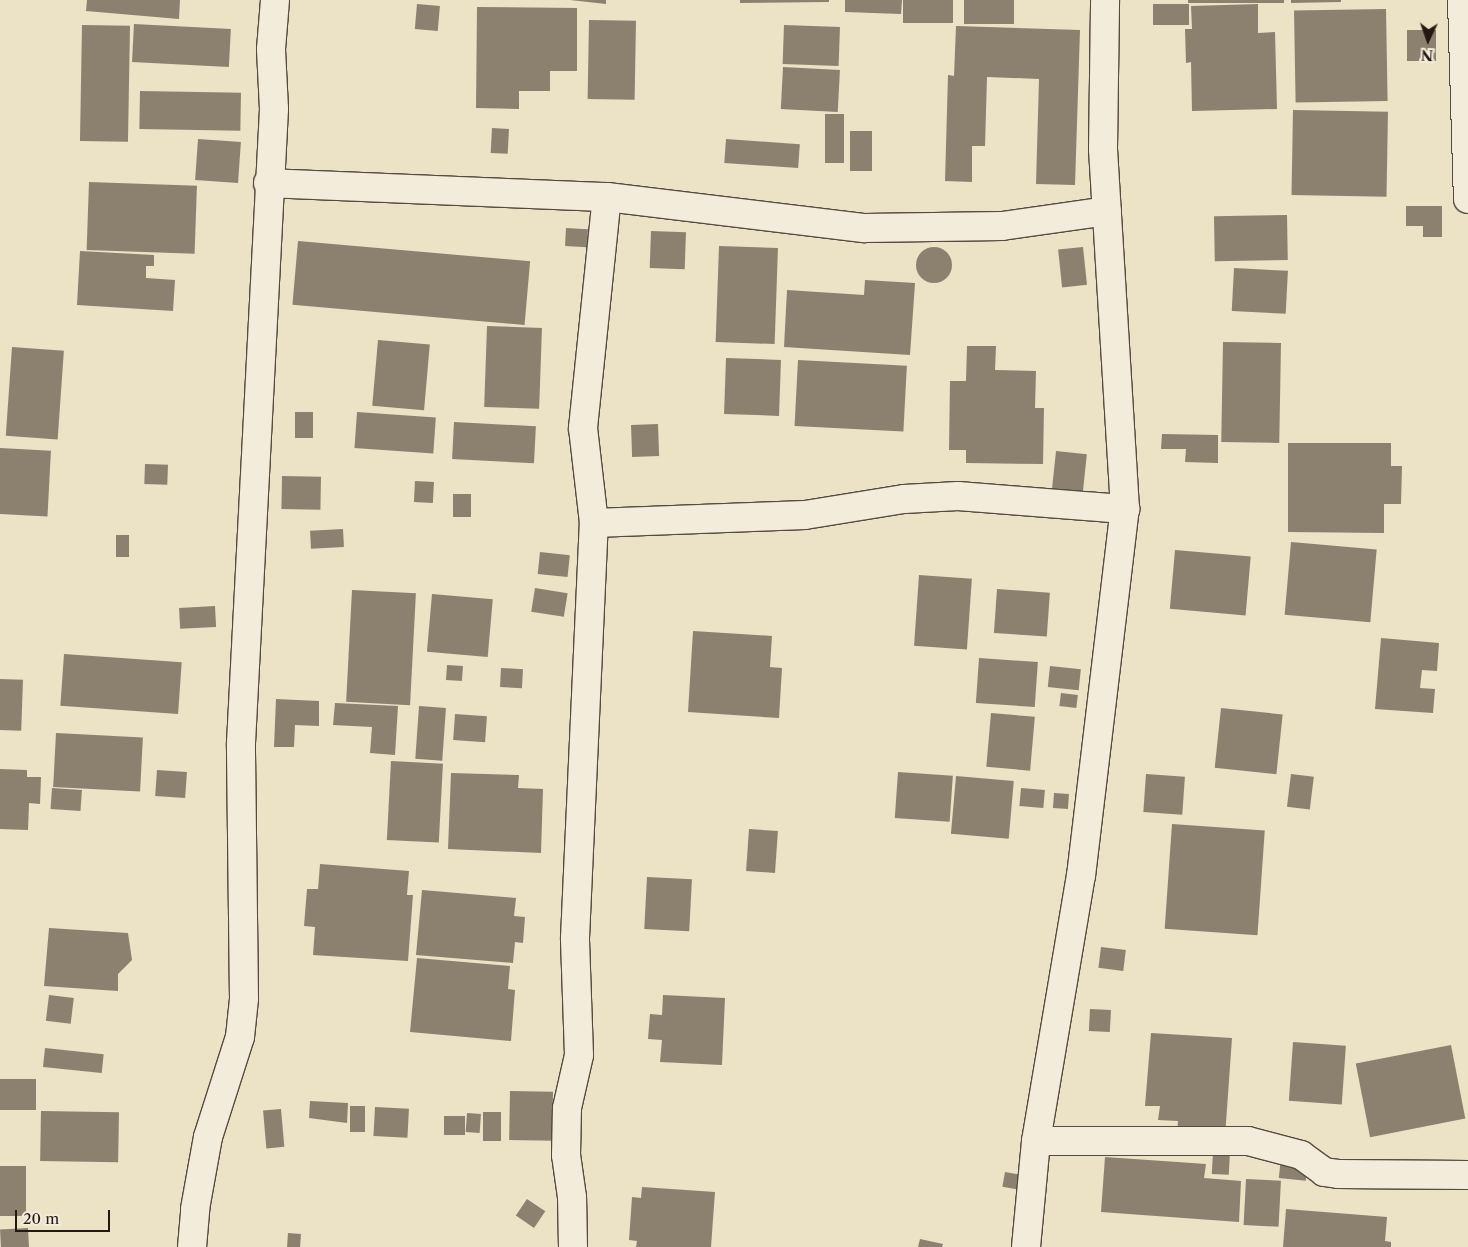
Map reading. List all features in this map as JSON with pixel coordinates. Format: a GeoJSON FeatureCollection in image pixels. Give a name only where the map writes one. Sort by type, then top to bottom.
{"type":"FeatureCollection","features":[{"type":"Feature","properties":{"kind":"street"},"geometry":{"type":"LineString","coordinates":[[192,1247],[195,1209],[208,1137],[240,1037],[244,998],[241,744],[268,183],[274,109],[271,49],[275,0]]}},
{"type":"Feature","properties":{"kind":"street"},"geometry":{"type":"LineString","coordinates":[[1026,1247],[1036,1141],[1081,876],[1125,510],[1103,149],[1105,0]]}},
{"type":"Feature","properties":{"kind":"street"},"geometry":{"type":"LineString","coordinates":[[1462,0],[1468,199]]}},
{"type":"Feature","properties":{"kind":"street"},"geometry":{"type":"LineString","coordinates":[[268,183],[606,197],[865,228],[1002,226],[1107,211]]}},
{"type":"Feature","properties":{"kind":"street"},"geometry":{"type":"LineString","coordinates":[[573,1247],[572,1197],[566,1155],[567,1118],[580,1055],[575,938],[594,523],[583,428],[606,197]]}},
{"type":"Feature","properties":{"kind":"street"},"geometry":{"type":"LineString","coordinates":[[594,523],[805,515],[895,500],[958,496],[1125,510]]}},
{"type":"Feature","properties":{"kind":"street"},"geometry":{"type":"LineString","coordinates":[[1036,1141],[1248,1141],[1301,1155],[1324,1172],[1338,1174],[1468,1175]]}},
{"type":"Feature","properties":{"kind":"building"},"geometry":{"type":"Polygon","coordinates":[[[87,0],[180,0],[179,19],[86,11],[87,0]]]}},
{"type":"Feature","properties":{"kind":"building"},"geometry":{"type":"Polygon","coordinates":[[[570,0],[606,0],[606,4],[570,0]]]}},
{"type":"Feature","properties":{"kind":"building"},"geometry":{"type":"Polygon","coordinates":[[[740,0],[829,0],[829,2],[740,3],[740,0]]]}},
{"type":"Feature","properties":{"kind":"building"},"geometry":{"type":"Polygon","coordinates":[[[845,0],[902,0],[901,14],[845,12],[845,0]]]}},
{"type":"Feature","properties":{"kind":"building"},"geometry":{"type":"Polygon","coordinates":[[[903,0],[953,0],[953,23],[903,23],[903,0]]]}},
{"type":"Feature","properties":{"kind":"building"},"geometry":{"type":"Polygon","coordinates":[[[964,0],[1014,0],[1014,24],[964,24],[964,0]]]}},
{"type":"Feature","properties":{"kind":"building"},"geometry":{"type":"Polygon","coordinates":[[[1188,0],[1284,0],[1284,3],[1188,3],[1188,0]]]}},
{"type":"Feature","properties":{"kind":"building"},"geometry":{"type":"Polygon","coordinates":[[[1291,0],[1341,0],[1341,2],[1291,3],[1291,0]]]}},
{"type":"Feature","properties":{"kind":"building"},"geometry":{"type":"Polygon","coordinates":[[[417,4],[440,6],[438,31],[415,29],[417,4]]]}},
{"type":"Feature","properties":{"kind":"building"},"geometry":{"type":"Polygon","coordinates":[[[1153,4],[1189,4],[1189,25],[1153,25],[1153,4]]]}},
{"type":"Feature","properties":{"kind":"building"},"geometry":{"type":"Polygon","coordinates":[[[1258,4],[1258,33],[1275,32],[1277,109],[1192,111],[1191,62],[1186,63],[1185,29],[1192,29],[1191,6],[1258,4]]]}},
{"type":"Feature","properties":{"kind":"building"},"geometry":{"type":"Polygon","coordinates":[[[477,7],[577,8],[577,71],[550,71],[550,91],[519,91],[519,109],[476,108],[477,7]]]}},
{"type":"Feature","properties":{"kind":"building"},"geometry":{"type":"Polygon","coordinates":[[[1386,9],[1388,101],[1296,103],[1294,11],[1386,9]]]}},
{"type":"Feature","properties":{"kind":"building"},"geometry":{"type":"Polygon","coordinates":[[[589,20],[636,21],[635,100],[588,99],[589,20]]]}},
{"type":"Feature","properties":{"kind":"building"},"geometry":{"type":"Polygon","coordinates":[[[134,24],[231,29],[229,67],[132,62],[134,24]]]}},
{"type":"Feature","properties":{"kind":"building"},"geometry":{"type":"Polygon","coordinates":[[[82,25],[130,26],[128,142],[80,141],[82,25]]]}},
{"type":"Feature","properties":{"kind":"building"},"geometry":{"type":"Polygon","coordinates":[[[784,25],[840,27],[839,66],[783,64],[784,25]]]}},
{"type":"Feature","properties":{"kind":"building"},"geometry":{"type":"Polygon","coordinates":[[[956,26],[1080,30],[1075,185],[1036,184],[1039,79],[987,77],[985,146],[972,146],[972,182],[945,181],[948,75],[954,76],[956,26]]]}},
{"type":"Feature","properties":{"kind":"building"},"geometry":{"type":"Polygon","coordinates":[[[1407,30],[1436,30],[1436,61],[1407,61],[1407,30]]]}},
{"type":"Feature","properties":{"kind":"building"},"geometry":{"type":"Polygon","coordinates":[[[783,67],[840,70],[838,112],[781,109],[783,67]]]}},
{"type":"Feature","properties":{"kind":"building"},"geometry":{"type":"Polygon","coordinates":[[[140,91],[241,93],[240,131],[139,129],[140,91]]]}},
{"type":"Feature","properties":{"kind":"building"},"geometry":{"type":"Polygon","coordinates":[[[1293,110],[1388,112],[1387,197],[1292,195],[1293,110]]]}},
{"type":"Feature","properties":{"kind":"building"},"geometry":{"type":"Polygon","coordinates":[[[825,114],[844,114],[844,163],[825,163],[825,114]]]}},
{"type":"Feature","properties":{"kind":"building"},"geometry":{"type":"Polygon","coordinates":[[[492,128],[509,129],[508,154],[491,153],[492,128]]]}},
{"type":"Feature","properties":{"kind":"building"},"geometry":{"type":"Polygon","coordinates":[[[850,131],[872,131],[872,171],[850,171],[850,131]]]}},
{"type":"Feature","properties":{"kind":"building"},"geometry":{"type":"Polygon","coordinates":[[[198,139],[241,142],[238,183],[195,180],[198,139]]]}},
{"type":"Feature","properties":{"kind":"building"},"geometry":{"type":"Polygon","coordinates":[[[726,139],[800,144],[798,168],[724,163],[726,139]]]}},
{"type":"Feature","properties":{"kind":"building"},"geometry":{"type":"Polygon","coordinates":[[[89,182],[197,186],[195,254],[87,250],[89,182]]]}},
{"type":"Feature","properties":{"kind":"building"},"geometry":{"type":"Polygon","coordinates":[[[1406,206],[1442,206],[1442,237],[1423,237],[1423,226],[1406,226],[1406,206]]]}},
{"type":"Feature","properties":{"kind":"building"},"geometry":{"type":"Polygon","coordinates":[[[1287,215],[1288,260],[1215,261],[1214,216],[1287,215]]]}},
{"type":"Feature","properties":{"kind":"building"},"geometry":{"type":"Polygon","coordinates":[[[566,228],[588,229],[587,247],[565,246],[566,228]]]}},
{"type":"Feature","properties":{"kind":"building"},"geometry":{"type":"Polygon","coordinates":[[[651,231],[686,232],[685,269],[650,268],[651,231]]]}},
{"type":"Feature","properties":{"kind":"building"},"geometry":{"type":"Polygon","coordinates":[[[298,241],[530,261],[525,325],[292,305],[298,241]]]}},
{"type":"Feature","properties":{"kind":"building"},"geometry":{"type":"Polygon","coordinates":[[[719,246],[778,248],[775,344],[716,342],[719,246]]]}},
{"type":"Feature","properties":{"kind":"building"},"geometry":{"type":"Polygon","coordinates":[[[934,247],[941,248],[947,252],[951,258],[951,272],[947,278],[941,282],[934,283],[927,282],[921,278],[917,272],[916,265],[917,258],[921,252],[927,248],[934,247]]]}},
{"type":"Feature","properties":{"kind":"building"},"geometry":{"type":"Polygon","coordinates":[[[1083,247],[1087,285],[1062,287],[1058,250],[1083,247]]]}},
{"type":"Feature","properties":{"kind":"building"},"geometry":{"type":"Polygon","coordinates":[[[80,251],[154,255],[154,266],[146,266],[146,278],[175,280],[173,311],[77,305],[80,251]]]}},
{"type":"Feature","properties":{"kind":"building"},"geometry":{"type":"Polygon","coordinates":[[[1234,268],[1288,271],[1286,314],[1232,311],[1234,268]]]}},
{"type":"Feature","properties":{"kind":"building"},"geometry":{"type":"Polygon","coordinates":[[[865,280],[915,283],[910,355],[784,347],[787,290],[864,295],[865,280]]]}},
{"type":"Feature","properties":{"kind":"building"},"geometry":{"type":"Polygon","coordinates":[[[487,326],[542,328],[539,409],[484,407],[487,326]]]}},
{"type":"Feature","properties":{"kind":"building"},"geometry":{"type":"Polygon","coordinates":[[[378,340],[430,345],[424,410],[372,406],[378,340]]]}},
{"type":"Feature","properties":{"kind":"building"},"geometry":{"type":"Polygon","coordinates":[[[1223,342],[1281,343],[1279,443],[1221,442],[1223,342]]]}},
{"type":"Feature","properties":{"kind":"building"},"geometry":{"type":"Polygon","coordinates":[[[967,346],[996,346],[995,370],[1036,371],[1035,408],[1044,408],[1043,464],[966,463],[966,450],[949,450],[950,381],[966,381],[967,346]]]}},
{"type":"Feature","properties":{"kind":"building"},"geometry":{"type":"Polygon","coordinates":[[[12,347],[64,351],[58,439],[6,436],[12,347]]]}},
{"type":"Feature","properties":{"kind":"building"},"geometry":{"type":"Polygon","coordinates":[[[726,358],[781,360],[779,416],[724,414],[726,358]]]}},
{"type":"Feature","properties":{"kind":"building"},"geometry":{"type":"Polygon","coordinates":[[[798,360],[907,366],[903,432],[795,426],[798,360]]]}},
{"type":"Feature","properties":{"kind":"building"},"geometry":{"type":"Polygon","coordinates":[[[295,412],[313,412],[313,438],[295,438],[295,412]]]}},
{"type":"Feature","properties":{"kind":"building"},"geometry":{"type":"Polygon","coordinates":[[[357,412],[436,418],[433,453],[354,448],[357,412]]]}},
{"type":"Feature","properties":{"kind":"building"},"geometry":{"type":"Polygon","coordinates":[[[454,422],[536,426],[534,463],[452,459],[454,422]]]}},
{"type":"Feature","properties":{"kind":"building"},"geometry":{"type":"Polygon","coordinates":[[[658,424],[659,456],[632,457],[631,425],[658,424]]]}},
{"type":"Feature","properties":{"kind":"building"},"geometry":{"type":"Polygon","coordinates":[[[1162,434],[1218,435],[1218,463],[1185,462],[1186,449],[1161,449],[1162,434]]]}},
{"type":"Feature","properties":{"kind":"building"},"geometry":{"type":"Polygon","coordinates":[[[1288,443],[1391,443],[1391,466],[1402,466],[1401,504],[1384,504],[1384,533],[1288,532],[1288,443]]]}},
{"type":"Feature","properties":{"kind":"building"},"geometry":{"type":"Polygon","coordinates":[[[0,448],[51,451],[47,517],[0,514],[0,448]]]}},
{"type":"Feature","properties":{"kind":"building"},"geometry":{"type":"Polygon","coordinates":[[[1056,451],[1087,454],[1083,493],[1052,490],[1056,451]]]}},
{"type":"Feature","properties":{"kind":"building"},"geometry":{"type":"Polygon","coordinates":[[[145,464],[168,465],[167,485],[144,484],[145,464]]]}},
{"type":"Feature","properties":{"kind":"building"},"geometry":{"type":"Polygon","coordinates":[[[282,476],[321,477],[320,510],[281,509],[282,476]]]}},
{"type":"Feature","properties":{"kind":"building"},"geometry":{"type":"Polygon","coordinates":[[[415,481],[434,482],[433,503],[414,502],[415,481]]]}},
{"type":"Feature","properties":{"kind":"building"},"geometry":{"type":"Polygon","coordinates":[[[453,494],[471,494],[471,517],[453,517],[453,494]]]}},
{"type":"Feature","properties":{"kind":"building"},"geometry":{"type":"Polygon","coordinates":[[[343,529],[344,547],[311,549],[310,531],[343,529]]]}},
{"type":"Feature","properties":{"kind":"building"},"geometry":{"type":"Polygon","coordinates":[[[116,535],[129,535],[129,557],[116,557],[116,535]]]}},
{"type":"Feature","properties":{"kind":"building"},"geometry":{"type":"Polygon","coordinates":[[[1291,542],[1377,549],[1370,622],[1285,615],[1291,542]]]}},
{"type":"Feature","properties":{"kind":"building"},"geometry":{"type":"Polygon","coordinates":[[[1175,550],[1251,557],[1246,615],[1170,609],[1175,550]]]}},
{"type":"Feature","properties":{"kind":"building"},"geometry":{"type":"Polygon","coordinates":[[[540,552],[570,555],[568,577],[538,574],[540,552]]]}},
{"type":"Feature","properties":{"kind":"building"},"geometry":{"type":"Polygon","coordinates":[[[919,575],[972,579],[967,650],[914,646],[919,575]]]}},
{"type":"Feature","properties":{"kind":"building"},"geometry":{"type":"Polygon","coordinates":[[[535,588],[568,593],[564,617],[531,612],[535,588]]]}},
{"type":"Feature","properties":{"kind":"building"},"geometry":{"type":"Polygon","coordinates":[[[997,589],[1050,593],[1047,637],[994,633],[997,589]]]}},
{"type":"Feature","properties":{"kind":"building"},"geometry":{"type":"Polygon","coordinates":[[[352,590],[416,593],[410,705],[346,702],[352,590]]]}},
{"type":"Feature","properties":{"kind":"building"},"geometry":{"type":"Polygon","coordinates":[[[432,594],[493,599],[488,657],[427,652],[432,594]]]}},
{"type":"Feature","properties":{"kind":"building"},"geometry":{"type":"Polygon","coordinates":[[[215,606],[216,627],[180,629],[179,608],[215,606]]]}},
{"type":"Feature","properties":{"kind":"building"},"geometry":{"type":"Polygon","coordinates":[[[693,631],[772,636],[770,667],[782,668],[779,718],[688,712],[693,631]]]}},
{"type":"Feature","properties":{"kind":"building"},"geometry":{"type":"Polygon","coordinates":[[[1381,638],[1439,643],[1437,671],[1422,670],[1420,688],[1435,689],[1433,713],[1375,709],[1381,638]]]}},
{"type":"Feature","properties":{"kind":"building"},"geometry":{"type":"Polygon","coordinates":[[[64,654],[182,662],[178,714],[60,706],[64,654]]]}},
{"type":"Feature","properties":{"kind":"building"},"geometry":{"type":"Polygon","coordinates":[[[979,658],[1038,662],[1035,707],[976,703],[979,658]]]}},
{"type":"Feature","properties":{"kind":"building"},"geometry":{"type":"Polygon","coordinates":[[[447,665],[463,666],[462,681],[446,680],[447,665]]]}},
{"type":"Feature","properties":{"kind":"building"},"geometry":{"type":"Polygon","coordinates":[[[1050,666],[1081,669],[1079,690],[1048,687],[1050,666]]]}},
{"type":"Feature","properties":{"kind":"building"},"geometry":{"type":"Polygon","coordinates":[[[501,668],[523,669],[522,688],[500,687],[501,668]]]}},
{"type":"Feature","properties":{"kind":"building"},"geometry":{"type":"Polygon","coordinates":[[[0,679],[23,680],[21,731],[0,730],[0,679]]]}},
{"type":"Feature","properties":{"kind":"building"},"geometry":{"type":"Polygon","coordinates":[[[1061,693],[1078,695],[1076,708],[1059,706],[1061,693]]]}},
{"type":"Feature","properties":{"kind":"building"},"geometry":{"type":"Polygon","coordinates":[[[276,699],[319,701],[319,726],[295,725],[294,747],[274,747],[276,699]]]}},
{"type":"Feature","properties":{"kind":"building"},"geometry":{"type":"Polygon","coordinates":[[[335,703],[398,706],[395,755],[370,753],[372,727],[333,725],[335,703]]]}},
{"type":"Feature","properties":{"kind":"building"},"geometry":{"type":"Polygon","coordinates":[[[419,706],[446,708],[442,761],[415,759],[419,706]]]}},
{"type":"Feature","properties":{"kind":"building"},"geometry":{"type":"Polygon","coordinates":[[[1221,708],[1283,714],[1276,774],[1215,768],[1221,708]]]}},
{"type":"Feature","properties":{"kind":"building"},"geometry":{"type":"Polygon","coordinates":[[[991,713],[1035,717],[1030,771],[986,767],[991,713]]]}},
{"type":"Feature","properties":{"kind":"building"},"geometry":{"type":"Polygon","coordinates":[[[455,714],[487,716],[485,742],[453,740],[455,714]]]}},
{"type":"Feature","properties":{"kind":"building"},"geometry":{"type":"Polygon","coordinates":[[[56,733],[143,738],[140,791],[53,787],[56,733]]]}},
{"type":"Feature","properties":{"kind":"building"},"geometry":{"type":"Polygon","coordinates":[[[391,761],[443,764],[439,843],[387,840],[391,761]]]}},
{"type":"Feature","properties":{"kind":"building"},"geometry":{"type":"Polygon","coordinates":[[[0,769],[27,770],[27,777],[41,777],[40,804],[29,803],[28,830],[0,829],[0,769]]]}},
{"type":"Feature","properties":{"kind":"building"},"geometry":{"type":"Polygon","coordinates":[[[157,770],[187,772],[185,798],[155,796],[157,770]]]}},
{"type":"Feature","properties":{"kind":"building"},"geometry":{"type":"Polygon","coordinates":[[[898,772],[953,776],[950,822],[895,818],[898,772]]]}},
{"type":"Feature","properties":{"kind":"building"},"geometry":{"type":"Polygon","coordinates":[[[451,773],[519,775],[518,788],[543,789],[541,853],[448,849],[451,773]]]}},
{"type":"Feature","properties":{"kind":"building"},"geometry":{"type":"Polygon","coordinates":[[[1146,774],[1185,777],[1182,815],[1143,812],[1146,774]]]}},
{"type":"Feature","properties":{"kind":"building"},"geometry":{"type":"Polygon","coordinates":[[[1291,774],[1314,777],[1310,810],[1287,807],[1291,774]]]}},
{"type":"Feature","properties":{"kind":"building"},"geometry":{"type":"Polygon","coordinates":[[[956,776],[1014,781],[1009,839],[951,834],[956,776]]]}},
{"type":"Feature","properties":{"kind":"building"},"geometry":{"type":"Polygon","coordinates":[[[52,788],[82,790],[80,811],[51,809],[52,788]]]}},
{"type":"Feature","properties":{"kind":"building"},"geometry":{"type":"Polygon","coordinates":[[[1021,788],[1045,790],[1043,808],[1019,806],[1021,788]]]}},
{"type":"Feature","properties":{"kind":"building"},"geometry":{"type":"Polygon","coordinates":[[[1054,793],[1069,794],[1068,809],[1053,808],[1054,793]]]}},
{"type":"Feature","properties":{"kind":"building"},"geometry":{"type":"Polygon","coordinates":[[[1172,824],[1265,830],[1257,935],[1165,929],[1172,824]]]}},
{"type":"Feature","properties":{"kind":"building"},"geometry":{"type":"Polygon","coordinates":[[[749,829],[778,831],[775,873],[746,871],[749,829]]]}},
{"type":"Feature","properties":{"kind":"building"},"geometry":{"type":"Polygon","coordinates":[[[320,864],[409,871],[407,895],[413,895],[408,961],[313,955],[315,927],[304,926],[307,889],[318,889],[320,864]]]}},
{"type":"Feature","properties":{"kind":"building"},"geometry":{"type":"Polygon","coordinates":[[[647,877],[692,879],[689,931],[644,929],[647,877]]]}},
{"type":"Feature","properties":{"kind":"building"},"geometry":{"type":"Polygon","coordinates":[[[422,890],[516,898],[514,916],[525,917],[523,943],[515,942],[513,963],[416,955],[422,890]]]}},
{"type":"Feature","properties":{"kind":"building"},"geometry":{"type":"Polygon","coordinates":[[[49,928],[128,933],[132,960],[118,974],[118,991],[44,986],[49,928]]]}},
{"type":"Feature","properties":{"kind":"building"},"geometry":{"type":"Polygon","coordinates":[[[1101,947],[1126,950],[1123,971],[1098,968],[1101,947]]]}},
{"type":"Feature","properties":{"kind":"building"},"geometry":{"type":"Polygon","coordinates":[[[417,958],[510,966],[508,989],[515,990],[511,1041],[410,1032],[417,958]]]}},
{"type":"Feature","properties":{"kind":"building"},"geometry":{"type":"Polygon","coordinates":[[[49,995],[74,998],[71,1024],[46,1021],[49,995]]]}},
{"type":"Feature","properties":{"kind":"building"},"geometry":{"type":"Polygon","coordinates":[[[663,995],[725,998],[722,1065],[660,1062],[662,1040],[648,1039],[650,1014],[662,1015],[663,995]]]}},
{"type":"Feature","properties":{"kind":"building"},"geometry":{"type":"Polygon","coordinates":[[[1090,1009],[1111,1010],[1110,1032],[1089,1031],[1090,1009]]]}},
{"type":"Feature","properties":{"kind":"building"},"geometry":{"type":"Polygon","coordinates":[[[1151,1033],[1232,1038],[1225,1137],[1177,1134],[1178,1121],[1158,1120],[1160,1106],[1145,1106],[1151,1033]]]}},
{"type":"Feature","properties":{"kind":"building"},"geometry":{"type":"Polygon","coordinates":[[[1293,1042],[1346,1046],[1342,1105],[1289,1101],[1293,1042]]]}},
{"type":"Feature","properties":{"kind":"building"},"geometry":{"type":"Polygon","coordinates":[[[1451,1045],[1465,1119],[1370,1137],[1356,1064],[1451,1045]]]}},
{"type":"Feature","properties":{"kind":"building"},"geometry":{"type":"Polygon","coordinates":[[[45,1048],[104,1054],[102,1073],[43,1067],[45,1048]]]}},
{"type":"Feature","properties":{"kind":"building"},"geometry":{"type":"Polygon","coordinates":[[[0,1079],[36,1079],[36,1110],[0,1110],[0,1079]]]}},
{"type":"Feature","properties":{"kind":"building"},"geometry":{"type":"Polygon","coordinates":[[[510,1091],[553,1092],[552,1141],[509,1140],[510,1091]]]}},
{"type":"Feature","properties":{"kind":"building"},"geometry":{"type":"Polygon","coordinates":[[[310,1101],[348,1103],[347,1123],[309,1118],[310,1101]]]}},
{"type":"Feature","properties":{"kind":"building"},"geometry":{"type":"Polygon","coordinates":[[[350,1106],[365,1106],[365,1132],[350,1132],[350,1106]]]}},
{"type":"Feature","properties":{"kind":"building"},"geometry":{"type":"Polygon","coordinates":[[[375,1107],[409,1109],[407,1138],[373,1136],[375,1107]]]}},
{"type":"Feature","properties":{"kind":"building"},"geometry":{"type":"Polygon","coordinates":[[[281,1109],[284,1147],[266,1148],[263,1111],[281,1109]]]}},
{"type":"Feature","properties":{"kind":"building"},"geometry":{"type":"Polygon","coordinates":[[[41,1111],[119,1112],[118,1162],[40,1161],[41,1111]]]}},
{"type":"Feature","properties":{"kind":"building"},"geometry":{"type":"Polygon","coordinates":[[[483,1112],[501,1112],[501,1141],[483,1141],[483,1112]]]}},
{"type":"Feature","properties":{"kind":"building"},"geometry":{"type":"Polygon","coordinates":[[[467,1113],[481,1114],[480,1133],[466,1132],[467,1113]]]}},
{"type":"Feature","properties":{"kind":"building"},"geometry":{"type":"Polygon","coordinates":[[[444,1116],[465,1116],[465,1135],[444,1135],[444,1116]]]}},
{"type":"Feature","properties":{"kind":"building"},"geometry":{"type":"Polygon","coordinates":[[[1213,1151],[1230,1152],[1229,1175],[1212,1174],[1213,1151]]]}},
{"type":"Feature","properties":{"kind":"building"},"geometry":{"type":"Polygon","coordinates":[[[1105,1157],[1206,1164],[1204,1178],[1241,1181],[1239,1222],[1101,1212],[1105,1157]]]}},
{"type":"Feature","properties":{"kind":"building"},"geometry":{"type":"Polygon","coordinates":[[[1281,1157],[1308,1160],[1306,1181],[1279,1178],[1281,1157]]]}},
{"type":"Feature","properties":{"kind":"building"},"geometry":{"type":"Polygon","coordinates":[[[0,1166],[26,1166],[26,1216],[0,1216],[0,1166]]]}},
{"type":"Feature","properties":{"kind":"building"},"geometry":{"type":"Polygon","coordinates":[[[1005,1172],[1022,1175],[1019,1190],[1002,1187],[1005,1172]]]}},
{"type":"Feature","properties":{"kind":"building"},"geometry":{"type":"Polygon","coordinates":[[[1246,1179],[1281,1181],[1279,1227],[1244,1225],[1246,1179]]]}},
{"type":"Feature","properties":{"kind":"building"},"geometry":{"type":"Polygon","coordinates":[[[642,1187],[715,1192],[711,1247],[636,1247],[637,1241],[629,1240],[632,1197],[641,1198],[642,1187]]]}},
{"type":"Feature","properties":{"kind":"building"},"geometry":{"type":"Polygon","coordinates":[[[527,1199],[545,1211],[534,1228],[516,1216],[527,1199]]]}},
{"type":"Feature","properties":{"kind":"building"},"geometry":{"type":"Polygon","coordinates":[[[1286,1209],[1387,1217],[1385,1241],[1391,1242],[1391,1247],[1283,1247],[1286,1209]]]}},
{"type":"Feature","properties":{"kind":"building"},"geometry":{"type":"Polygon","coordinates":[[[28,1228],[29,1247],[1,1247],[0,1229],[28,1228]]]}},
{"type":"Feature","properties":{"kind":"building"},"geometry":{"type":"Polygon","coordinates":[[[288,1233],[301,1234],[300,1247],[287,1247],[288,1233]]]}},
{"type":"Feature","properties":{"kind":"building"},"geometry":{"type":"Polygon","coordinates":[[[920,1239],[943,1244],[942,1247],[918,1247],[920,1239]]]}}]}
